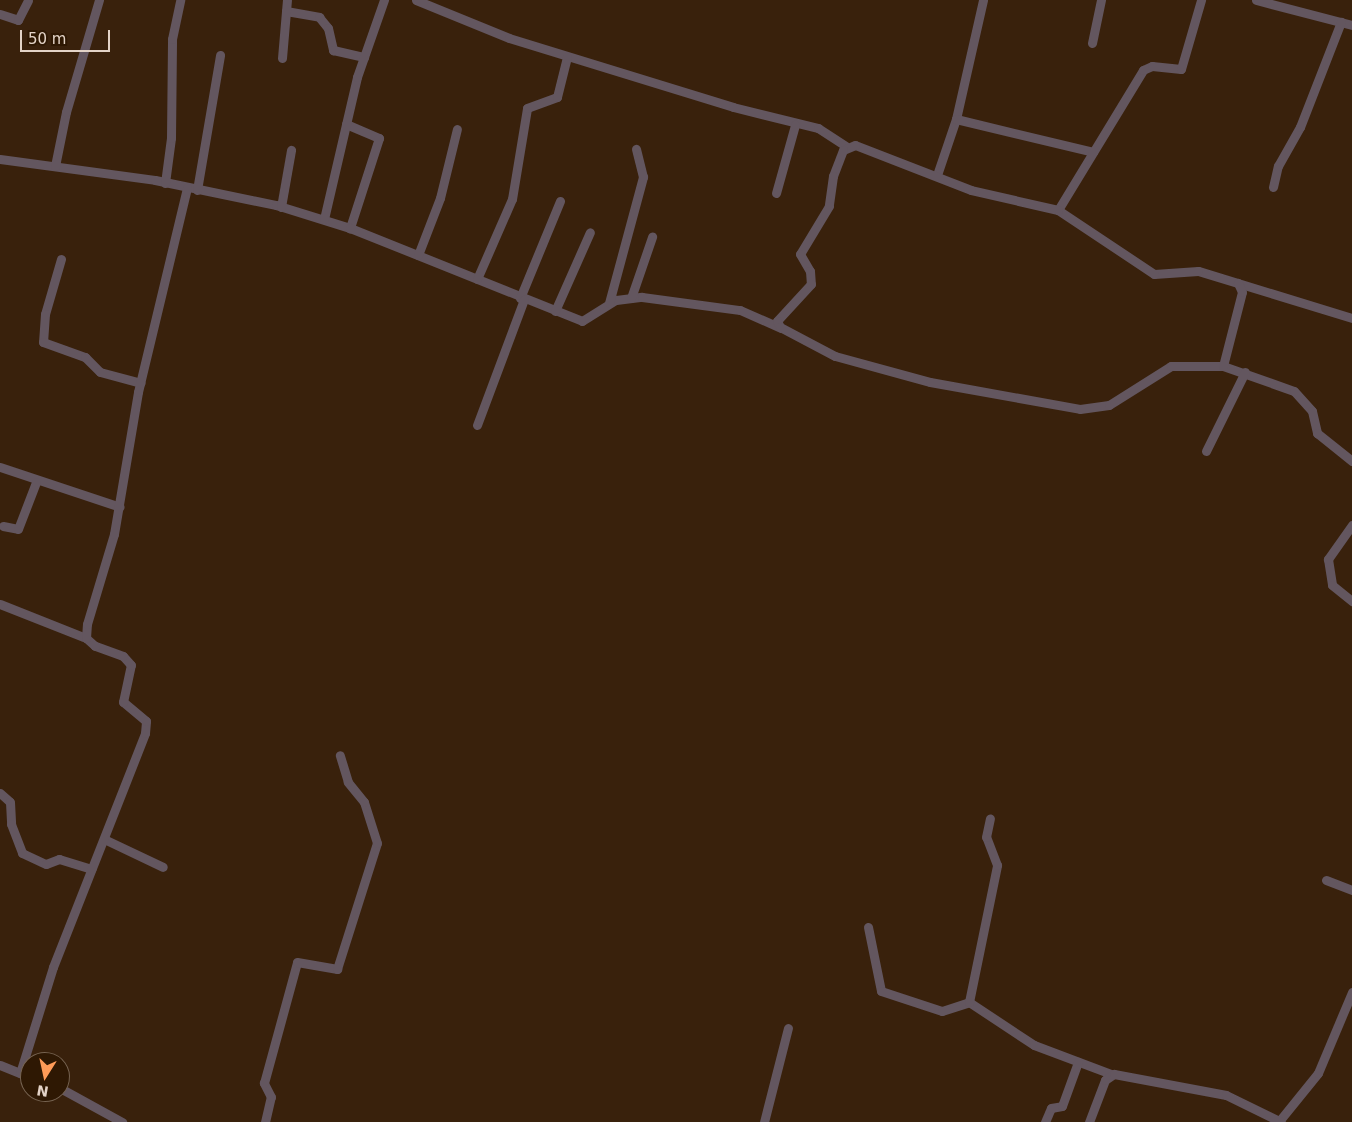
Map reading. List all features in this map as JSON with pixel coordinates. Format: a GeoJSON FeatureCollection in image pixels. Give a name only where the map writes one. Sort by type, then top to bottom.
{"type":"FeatureCollection","features":[{"type":"Feature","properties":{"kind":"street"},"geometry":{"type":"LineString","coordinates":[[0,14],[18,20],[28,0]]}},
{"type":"Feature","properties":{"kind":"street"},"geometry":{"type":"LineString","coordinates":[[56,166],[66,112],[99,0]]}},
{"type":"Feature","properties":{"kind":"street"},"geometry":{"type":"LineString","coordinates":[[165,183],[171,138],[172,39],[180,0]]}},
{"type":"Feature","properties":{"kind":"street"},"geometry":{"type":"LineString","coordinates":[[282,58],[288,0]]}},
{"type":"Feature","properties":{"kind":"street"},"geometry":{"type":"LineString","coordinates":[[324,219],[364,57],[384,0]]}},
{"type":"Feature","properties":{"kind":"street"},"geometry":{"type":"LineString","coordinates":[[416,0],[567,57],[795,125],[818,128],[846,146],[867,148],[989,195],[1058,210],[1154,274],[1188,269],[1352,318]]}},
{"type":"Feature","properties":{"kind":"street"},"geometry":{"type":"LineString","coordinates":[[937,175],[956,119],[983,0]]}},
{"type":"Feature","properties":{"kind":"street"},"geometry":{"type":"LineString","coordinates":[[1092,43],[1101,0]]}},
{"type":"Feature","properties":{"kind":"street"},"geometry":{"type":"LineString","coordinates":[[1058,210],[1147,66],[1181,69],[1201,0]]}},
{"type":"Feature","properties":{"kind":"street"},"geometry":{"type":"LineString","coordinates":[[1256,0],[1268,1],[1352,25]]}},
{"type":"Feature","properties":{"kind":"street"},"geometry":{"type":"LineString","coordinates":[[286,11],[318,17],[328,28],[333,50],[364,57]]}},
{"type":"Feature","properties":{"kind":"street"},"geometry":{"type":"LineString","coordinates":[[1273,187],[1278,166],[1300,128],[1341,22]]}},
{"type":"Feature","properties":{"kind":"street"},"geometry":{"type":"LineString","coordinates":[[197,190],[220,55]]}},
{"type":"Feature","properties":{"kind":"street"},"geometry":{"type":"LineString","coordinates":[[477,279],[512,199],[527,108],[558,97],[567,57]]}},
{"type":"Feature","properties":{"kind":"street"},"geometry":{"type":"LineString","coordinates":[[956,119],[1093,152]]}},
{"type":"Feature","properties":{"kind":"street"},"geometry":{"type":"LineString","coordinates":[[346,124],[379,138],[350,228]]}},
{"type":"Feature","properties":{"kind":"street"},"geometry":{"type":"LineString","coordinates":[[776,193],[795,125]]}},
{"type":"Feature","properties":{"kind":"street"},"geometry":{"type":"LineString","coordinates":[[418,255],[440,198],[457,129]]}},
{"type":"Feature","properties":{"kind":"street"},"geometry":{"type":"LineString","coordinates":[[783,329],[778,318],[810,284],[810,272],[800,254],[830,206],[833,176],[846,146]]}},
{"type":"Feature","properties":{"kind":"street"},"geometry":{"type":"LineString","coordinates":[[608,303],[643,177],[636,149]]}},
{"type":"Feature","properties":{"kind":"street"},"geometry":{"type":"LineString","coordinates":[[281,207],[291,150]]}},
{"type":"Feature","properties":{"kind":"street"},"geometry":{"type":"LineString","coordinates":[[0,159],[165,183],[281,207],[350,228],[586,322],[608,303],[631,298],[740,310],[844,359],[930,382],[1080,409],[1109,405],[1171,366],[1223,366],[1245,372],[1294,391],[1312,411],[1317,433],[1352,461]]}},
{"type":"Feature","properties":{"kind":"street"},"geometry":{"type":"LineString","coordinates":[[86,638],[120,507],[141,382],[187,188]]}},
{"type":"Feature","properties":{"kind":"street"},"geometry":{"type":"LineString","coordinates":[[477,425],[522,298],[560,202]]}},
{"type":"Feature","properties":{"kind":"street"},"geometry":{"type":"LineString","coordinates":[[555,311],[590,232]]}},
{"type":"Feature","properties":{"kind":"street"},"geometry":{"type":"LineString","coordinates":[[631,298],[652,237]]}},
{"type":"Feature","properties":{"kind":"street"},"geometry":{"type":"LineString","coordinates":[[61,259],[45,314],[48,322],[43,342],[85,357],[100,372],[141,382]]}},
{"type":"Feature","properties":{"kind":"street"},"geometry":{"type":"LineString","coordinates":[[1223,366],[1242,292],[1238,284]]}},
{"type":"Feature","properties":{"kind":"street"},"geometry":{"type":"LineString","coordinates":[[1206,451],[1245,372]]}},
{"type":"Feature","properties":{"kind":"street"},"geometry":{"type":"LineString","coordinates":[[0,467],[36,482],[120,507]]}},
{"type":"Feature","properties":{"kind":"street"},"geometry":{"type":"LineString","coordinates":[[3,526],[18,529],[36,482]]}},
{"type":"Feature","properties":{"kind":"street"},"geometry":{"type":"LineString","coordinates":[[1352,525],[1328,559],[1332,585],[1352,600]]}},
{"type":"Feature","properties":{"kind":"street"},"geometry":{"type":"LineString","coordinates":[[0,604],[86,638],[131,665],[123,702],[146,722],[104,839],[53,967],[27,1052]]}},
{"type":"Feature","properties":{"kind":"street"},"geometry":{"type":"LineString","coordinates":[[265,1122],[271,1097],[264,1083],[298,962],[337,968],[378,843],[364,802],[348,782],[340,755]]}},
{"type":"Feature","properties":{"kind":"street"},"geometry":{"type":"LineString","coordinates":[[0,793],[10,802],[11,824],[22,853],[46,864],[59,858],[92,869]]}},
{"type":"Feature","properties":{"kind":"street"},"geometry":{"type":"LineString","coordinates":[[969,1002],[997,865],[986,837],[990,818]]}},
{"type":"Feature","properties":{"kind":"street"},"geometry":{"type":"LineString","coordinates":[[104,839],[163,867]]}},
{"type":"Feature","properties":{"kind":"street"},"geometry":{"type":"LineString","coordinates":[[1326,880],[1352,890]]}},
{"type":"Feature","properties":{"kind":"street"},"geometry":{"type":"LineString","coordinates":[[868,927],[881,991],[942,1011],[969,1002]]}},
{"type":"Feature","properties":{"kind":"street"},"geometry":{"type":"LineString","coordinates":[[969,1002],[1034,1045],[1078,1062],[1111,1074],[1226,1095],[1280,1121],[1318,1074],[1352,992]]}},
{"type":"Feature","properties":{"kind":"street"},"geometry":{"type":"LineString","coordinates":[[764,1122],[788,1028]]}},
{"type":"Feature","properties":{"kind":"street"},"geometry":{"type":"LineString","coordinates":[[1045,1122],[1050,1108],[1062,1106],[1078,1062]]}},
{"type":"Feature","properties":{"kind":"street"},"geometry":{"type":"LineString","coordinates":[[0,1065],[20,1073]]}},
{"type":"Feature","properties":{"kind":"street"},"geometry":{"type":"LineString","coordinates":[[1089,1122],[1111,1074]]}},
{"type":"Feature","properties":{"kind":"street"},"geometry":{"type":"LineString","coordinates":[[70,1093],[122,1122]]}}]}
